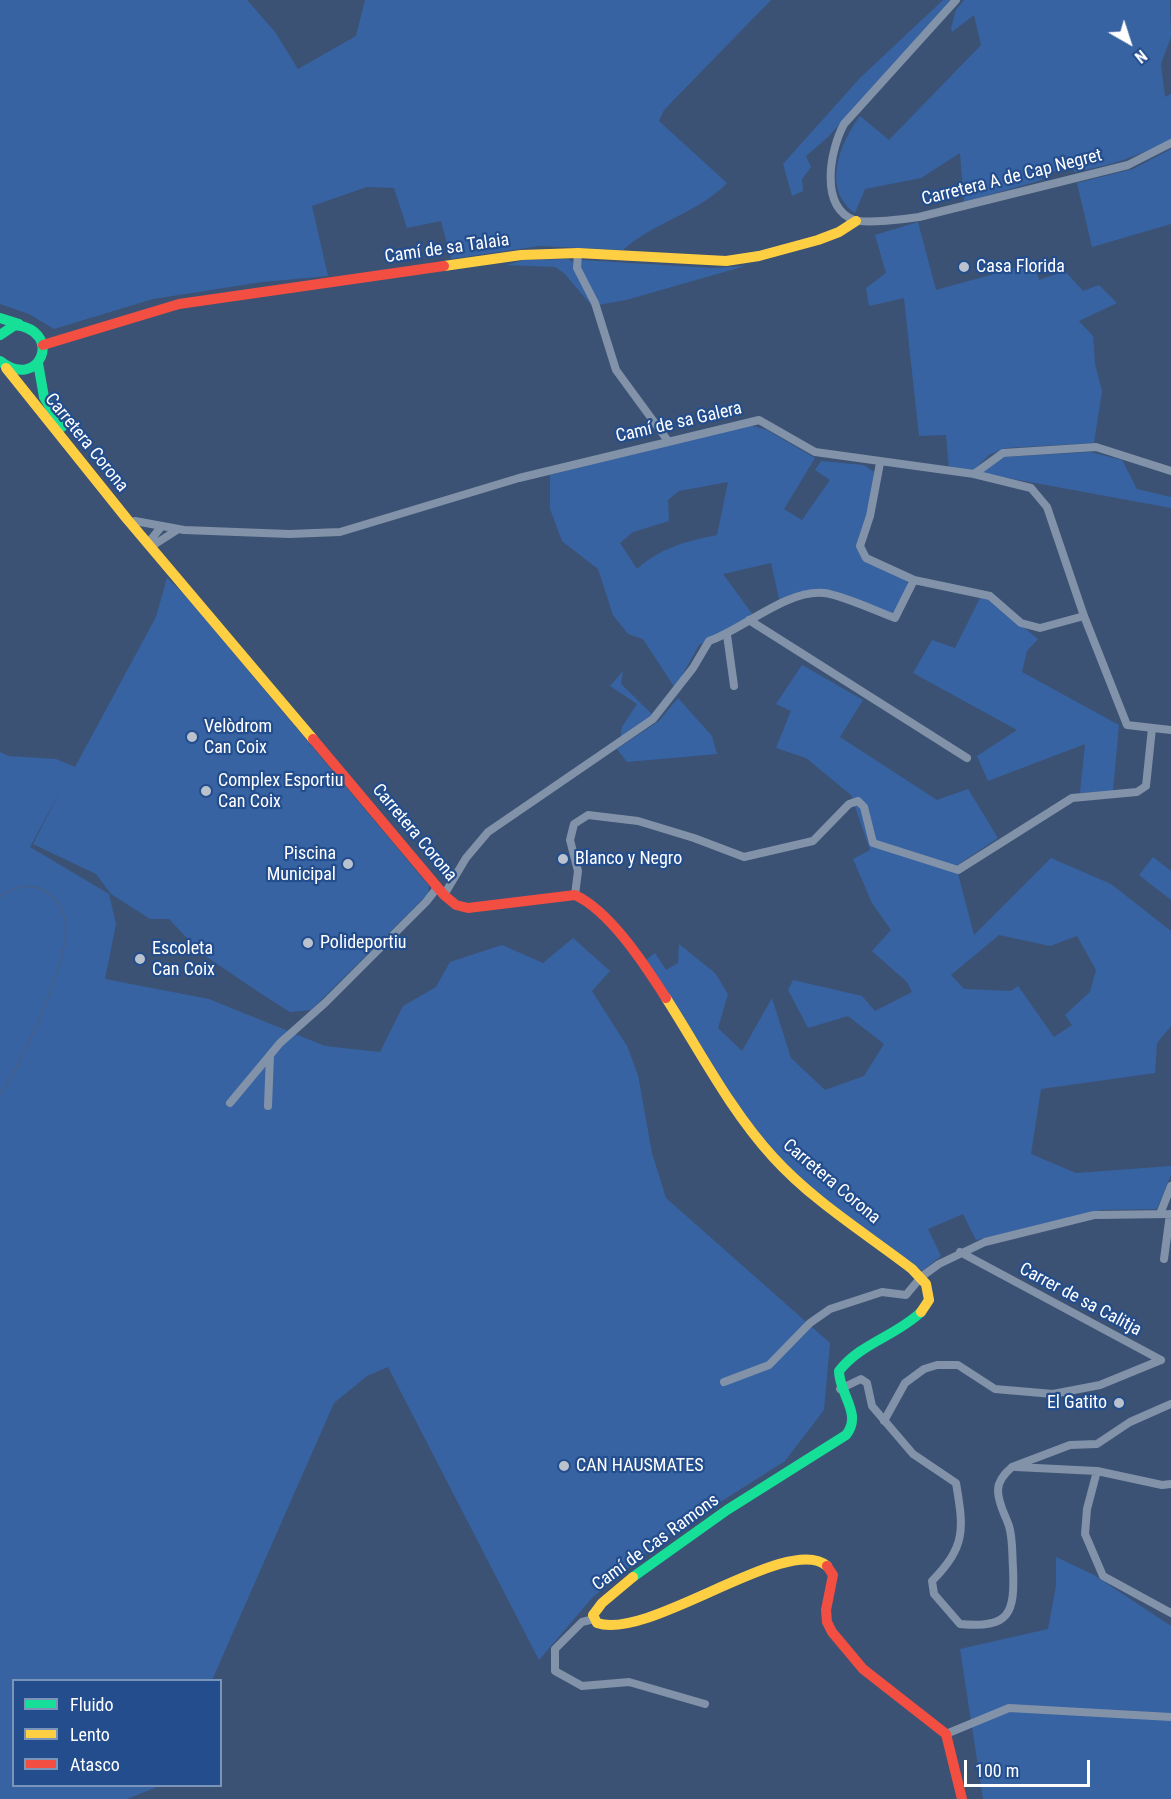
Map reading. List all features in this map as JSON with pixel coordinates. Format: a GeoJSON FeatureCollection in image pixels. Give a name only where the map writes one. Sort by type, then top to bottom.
{"type":"FeatureCollection","features":[{"type":"Feature","properties":{"kind":"main road","name":"Camí de sa Talaia"},"geometry":{"type":"LineString","coordinates":[[43,345],[179,304],[226,296],[521,255],[578,253],[690,261],[726,261],[759,256],[818,240],[839,232],[856,221]]}},
{"type":"Feature","properties":{"kind":"main road"},"geometry":{"type":"LineString","coordinates":[[0,318],[33,329],[43,345],[38,363],[23,372],[3,364]]}},
{"type":"Feature","properties":{"kind":"main road"},"geometry":{"type":"LineString","coordinates":[[0,336],[10,327],[20,325]]}},
{"type":"Feature","properties":{"kind":"main road","name":"Carretera Corona"},"geometry":{"type":"LineString","coordinates":[[38,363],[40,387],[51,412],[135,521],[148,542]]}},
{"type":"Feature","properties":{"kind":"main road","name":"Carretera Corona"},"geometry":{"type":"LineString","coordinates":[[3,364],[48,423],[441,891],[456,905],[468,908],[575,896],[594,907],[635,952],[665,996],[716,1082],[760,1142],[791,1175],[921,1277]]}},
{"type":"Feature","properties":{"kind":"main road"},"geometry":{"type":"LineString","coordinates":[[840,1389],[839,1371],[844,1362],[913,1319],[927,1306],[929,1292],[921,1277]]}},
{"type":"Feature","properties":{"kind":"main road","name":"Camí de Cas Ramons"},"geometry":{"type":"LineString","coordinates":[[840,1389],[852,1415],[853,1423],[844,1436],[796,1465],[642,1570],[599,1604],[594,1610],[594,1619],[597,1623],[607,1626],[662,1612],[770,1567],[792,1561],[818,1560],[828,1566],[833,1575],[826,1610],[827,1622],[838,1641],[889,1692],[946,1734]]}},
{"type":"Feature","properties":{"kind":"main road"},"geometry":{"type":"LineString","coordinates":[[946,1734],[962,1799]]}},
{"type":"Feature","properties":{"kind":"street"},"geometry":{"type":"LineString","coordinates":[[856,221],[843,212],[833,199],[831,180],[836,138],[844,124],[956,0]]}},
{"type":"Feature","properties":{"kind":"street","name":"Carretera A de Cap Negret"},"geometry":{"type":"LineString","coordinates":[[856,221],[891,221],[919,217],[1128,165],[1171,143]]}},
{"type":"Feature","properties":{"kind":"street"},"geometry":{"type":"LineString","coordinates":[[578,253],[577,268],[595,303],[616,370],[668,441]]}},
{"type":"Feature","properties":{"kind":"street","name":"Camí de sa Galera"},"geometry":{"type":"LineString","coordinates":[[135,521],[177,530],[289,534],[340,532],[519,478],[759,420],[815,452],[880,463],[974,474],[1031,488],[1047,507],[1084,616],[1127,724],[1171,730]]}},
{"type":"Feature","properties":{"kind":"street"},"geometry":{"type":"LineString","coordinates":[[974,474],[987,462],[1003,453],[1096,447],[1171,471]]}},
{"type":"Feature","properties":{"kind":"street"},"geometry":{"type":"LineString","coordinates":[[880,463],[870,516],[860,546],[866,558],[914,580],[990,596],[1022,623],[1040,628],[1084,616]]}},
{"type":"Feature","properties":{"kind":"street"},"geometry":{"type":"LineString","coordinates":[[148,542],[161,527]]}},
{"type":"Feature","properties":{"kind":"street"},"geometry":{"type":"LineString","coordinates":[[148,542],[177,530]]}},
{"type":"Feature","properties":{"kind":"street"},"geometry":{"type":"LineString","coordinates":[[230,1103],[270,1055],[305,1019],[325,1003],[426,902],[441,891],[488,832],[653,719],[693,668],[709,641],[727,635],[749,620],[799,596],[824,593],[895,618],[914,580]]}},
{"type":"Feature","properties":{"kind":"street"},"geometry":{"type":"LineString","coordinates":[[749,620],[967,758]]}},
{"type":"Feature","properties":{"kind":"street"},"geometry":{"type":"LineString","coordinates":[[727,635],[735,686]]}},
{"type":"Feature","properties":{"kind":"street"},"geometry":{"type":"LineString","coordinates":[[575,896],[578,871],[570,840],[574,824],[588,815],[638,821],[694,838],[744,857],[813,841],[849,804],[858,801],[864,807],[873,843],[958,870],[1072,798],[1137,792],[1146,786],[1152,728]]}},
{"type":"Feature","properties":{"kind":"street"},"geometry":{"type":"LineString","coordinates":[[268,1106],[270,1055]]}},
{"type":"Feature","properties":{"kind":"street"},"geometry":{"type":"LineString","coordinates":[[1160,1214],[1171,1186]]}},
{"type":"Feature","properties":{"kind":"street"},"geometry":{"type":"LineString","coordinates":[[724,1382],[769,1365],[810,1323],[827,1311],[882,1292],[906,1295],[921,1277],[960,1252],[985,1242],[1094,1215],[1171,1214],[1164,1259]]}},
{"type":"Feature","properties":{"kind":"street","name":"Carrer de sa Calitja"},"geometry":{"type":"LineString","coordinates":[[884,1421],[905,1383],[924,1369],[937,1365],[958,1365],[995,1389],[1053,1394],[1100,1385],[1161,1360],[960,1252]]}},
{"type":"Feature","properties":{"kind":"street"},"geometry":{"type":"LineString","coordinates":[[840,1389],[861,1379],[867,1383],[872,1406],[913,1454],[956,1483],[963,1522],[951,1562],[932,1581],[934,1594],[960,1624],[985,1627],[1001,1620],[1011,1608],[1014,1593],[1012,1546],[998,1487],[1004,1474],[1012,1467],[1070,1445],[1097,1444],[1130,1422],[1171,1404]]}},
{"type":"Feature","properties":{"kind":"street"},"geometry":{"type":"LineString","coordinates":[[1012,1467],[1097,1471],[1162,1485],[1171,1484]]}},
{"type":"Feature","properties":{"kind":"street"},"geometry":{"type":"LineString","coordinates":[[1097,1471],[1087,1509],[1085,1534],[1102,1576],[1171,1613]]}},
{"type":"Feature","properties":{"kind":"street"},"geometry":{"type":"LineString","coordinates":[[594,1619],[582,1622],[555,1649],[555,1671],[582,1686],[629,1682],[705,1704]]}},
{"type":"Feature","properties":{"kind":"street"},"geometry":{"type":"LineString","coordinates":[[946,1734],[1009,1708],[1171,1717]]}},
{"type":"Feature","properties":{"kind":"shaded area"},"geometry":{"type":"Polygon","coordinates":[[[0,0],[247,0],[275,32],[298,69],[356,36],[365,0],[771,0],[664,110],[659,121],[727,183],[703,202],[648,232],[623,250],[540,246],[451,259],[441,221],[407,228],[394,188],[367,187],[312,206],[328,276],[262,282],[153,299],[54,329],[29,314],[0,304],[0,0]]]}},
{"type":"Feature","properties":{"kind":"shaded area"},"geometry":{"type":"Polygon","coordinates":[[[943,0],[953,0],[828,137],[806,156],[811,167],[802,179],[803,191],[792,196],[783,164],[860,78],[943,0]]]}},
{"type":"Feature","properties":{"kind":"shaded area"},"geometry":{"type":"Polygon","coordinates":[[[964,0],[1170,0],[1171,37],[1161,64],[1165,97],[1171,94],[1171,139],[1136,155],[1100,167],[1074,172],[1073,167],[1042,174],[1042,180],[964,202],[960,153],[921,178],[865,189],[855,213],[845,203],[836,179],[837,166],[846,139],[860,116],[889,140],[981,45],[974,15],[952,32],[956,10],[964,0]]]}},
{"type":"Feature","properties":{"kind":"shaded area"},"geometry":{"type":"Polygon","coordinates":[[[1171,149],[1171,224],[1092,247],[1077,183],[1133,169],[1171,149]]]}},
{"type":"Feature","properties":{"kind":"shaded area"},"geometry":{"type":"Polygon","coordinates":[[[918,222],[936,290],[1034,263],[1039,280],[1065,271],[1083,291],[1099,285],[1117,303],[1079,321],[1093,336],[1095,364],[1102,391],[1094,443],[1005,448],[989,455],[972,472],[949,468],[946,435],[919,436],[904,298],[869,306],[866,288],[886,273],[875,235],[918,222]]]}},
{"type":"Feature","properties":{"kind":"shaded area"},"geometry":{"type":"Polygon","coordinates":[[[568,259],[573,262],[592,306],[564,273],[555,267],[507,265],[523,260],[568,259]]]}},
{"type":"Feature","properties":{"kind":"shaded area"},"geometry":{"type":"Polygon","coordinates":[[[581,260],[713,268],[745,266],[626,300],[598,305],[581,268],[581,260]]]}},
{"type":"Feature","properties":{"kind":"shaded area"},"geometry":{"type":"Polygon","coordinates":[[[749,425],[767,430],[815,458],[784,509],[802,520],[830,480],[815,470],[821,461],[864,465],[874,472],[868,514],[858,547],[864,559],[907,581],[908,587],[891,614],[830,590],[808,591],[780,603],[771,563],[723,574],[753,615],[699,645],[675,688],[643,639],[628,634],[613,615],[598,569],[562,541],[550,509],[550,475],[749,425]],[[728,482],[679,491],[668,500],[669,521],[633,532],[620,543],[637,569],[674,546],[717,535],[728,482]]]}},
{"type":"Feature","properties":{"kind":"shaded area"},"geometry":{"type":"Polygon","coordinates":[[[1090,452],[1122,460],[1137,489],[1171,497],[1171,508],[981,473],[1005,457],[1090,452]]]}},
{"type":"Feature","properties":{"kind":"shaded area"},"geometry":{"type":"Polygon","coordinates":[[[167,578],[184,594],[429,886],[428,894],[311,1010],[290,1012],[201,953],[169,919],[150,919],[111,894],[96,874],[33,844],[62,788],[30,847],[109,894],[116,924],[105,979],[209,999],[325,1046],[380,1052],[403,1006],[436,987],[450,962],[502,945],[543,963],[573,938],[610,971],[592,991],[627,1046],[638,1075],[652,1153],[666,1198],[830,1343],[824,1410],[785,1461],[662,1539],[593,1597],[539,1660],[388,1367],[367,1376],[334,1403],[212,1679],[12,1679],[12,1787],[157,1787],[127,1799],[0,1799],[0,752],[8,756],[56,759],[75,767],[156,617],[167,578]]]}},
{"type":"Feature","properties":{"kind":"shaded area"},"geometry":{"type":"Polygon","coordinates":[[[980,598],[987,598],[1038,639],[1027,651],[1022,672],[1119,725],[1113,791],[1080,793],[1085,744],[988,781],[977,756],[1017,730],[913,673],[932,640],[955,648],[980,598]]]}},
{"type":"Feature","properties":{"kind":"shaded area"},"geometry":{"type":"Polygon","coordinates":[[[802,665],[863,700],[840,737],[937,800],[968,789],[998,838],[956,866],[974,935],[1051,858],[1111,884],[1171,931],[1171,1026],[1157,1043],[1155,1073],[1041,1089],[1031,1154],[1076,1173],[1171,1166],[1171,1175],[1157,1209],[1101,1210],[976,1240],[963,1214],[928,1229],[941,1256],[922,1271],[859,1226],[798,1177],[763,1140],[747,1119],[702,1052],[646,960],[655,953],[666,970],[678,963],[679,944],[715,973],[728,994],[718,1028],[742,1051],[772,998],[791,1058],[825,1090],[864,1076],[884,1044],[848,1016],[808,1028],[788,990],[793,980],[862,996],[875,1011],[912,992],[907,982],[872,951],[891,930],[872,903],[853,859],[870,850],[851,795],[806,758],[776,748],[791,711],[776,704],[802,665]],[[999,935],[951,975],[964,989],[1011,991],[1018,986],[1054,1037],[1072,1025],[1065,1015],[1090,992],[1096,970],[1077,936],[1050,946],[999,935]]]}},
{"type":"Feature","properties":{"kind":"shaded area"},"geometry":{"type":"Polygon","coordinates":[[[623,671],[621,684],[654,716],[620,739],[622,727],[637,704],[610,686],[623,671]]]}},
{"type":"Feature","properties":{"kind":"shaded area"},"geometry":{"type":"Polygon","coordinates":[[[678,698],[712,736],[717,754],[627,762],[617,749],[659,721],[678,698]]]}},
{"type":"Feature","properties":{"kind":"shaded area"},"geometry":{"type":"Polygon","coordinates":[[[1153,857],[1171,871],[1171,900],[1139,875],[1153,857]]]}},
{"type":"Feature","properties":{"kind":"shaded area"},"geometry":{"type":"Polygon","coordinates":[[[1056,1557],[1094,1575],[1171,1626],[1171,1799],[983,1799],[960,1649],[1048,1629],[1056,1586],[1056,1557]]]}},
{"type":"Feature","properties":{"kind":"waterway"},"geometry":{"type":"LineString","coordinates":[[0,897],[26,886],[43,890],[53,897],[60,907],[66,925],[63,949],[50,992],[20,1061],[0,1094]]}},
{"type":"Feature","properties":{"kind":"traffic: fast"},"geometry":{"type":"LineString","coordinates":[[0,318],[19,324]]}},
{"type":"Feature","properties":{"kind":"traffic: fast"},"geometry":{"type":"LineString","coordinates":[[0,335],[15,325],[30,330],[39,338],[43,347],[41,357],[35,365],[26,369],[14,369],[0,361]]}},
{"type":"Feature","properties":{"kind":"traffic: fast"},"geometry":{"type":"LineString","coordinates":[[38,363],[44,397],[62,427]]}},
{"type":"Feature","properties":{"kind":"traffic: fast"},"geometry":{"type":"LineString","coordinates":[[633,1577],[727,1510],[846,1435],[851,1427],[852,1419],[839,1371],[858,1353],[921,1312]]}},
{"type":"Feature","properties":{"kind":"traffic: slow"},"geometry":{"type":"LineString","coordinates":[[444,266],[521,255],[578,253],[726,261],[759,256],[818,240],[839,232],[856,221]]}},
{"type":"Feature","properties":{"kind":"traffic: slow"},"geometry":{"type":"LineString","coordinates":[[6,368],[127,519],[313,739]]}},
{"type":"Feature","properties":{"kind":"traffic: slow"},"geometry":{"type":"LineString","coordinates":[[666,998],[729,1100],[773,1157],[805,1188],[912,1269],[926,1284],[929,1300],[921,1312]]}},
{"type":"Feature","properties":{"kind":"traffic: slow"},"geometry":{"type":"LineString","coordinates":[[633,1577],[602,1603],[593,1615],[597,1623],[621,1624],[650,1617],[782,1563],[808,1559],[827,1566]]}},
{"type":"Feature","properties":{"kind":"traffic: jam"},"geometry":{"type":"LineString","coordinates":[[43,345],[179,304],[444,266]]}},
{"type":"Feature","properties":{"kind":"traffic: jam"},"geometry":{"type":"LineString","coordinates":[[313,739],[444,895],[456,905],[468,908],[575,895],[601,913],[614,926],[666,998]]}},
{"type":"Feature","properties":{"kind":"traffic: jam"},"geometry":{"type":"LineString","coordinates":[[827,1566],[833,1575],[826,1610],[827,1622],[832,1632],[863,1669],[946,1734],[962,1799]]}},
{"type":"Feature","properties":{"kind":"place","name":"Casa Florida"},"geometry":{"type":"Point","coordinates":[964,267]}},
{"type":"Feature","properties":{"kind":"place","name":"Velòdrom Can Coix"},"geometry":{"type":"Point","coordinates":[192,737]}},
{"type":"Feature","properties":{"kind":"place","name":"Complex Esportiu Can Coix"},"geometry":{"type":"Point","coordinates":[206,791]}},
{"type":"Feature","properties":{"kind":"place","name":"Blanco y Negro"},"geometry":{"type":"Point","coordinates":[563,859]}},
{"type":"Feature","properties":{"kind":"place","name":"Piscina Municipal"},"geometry":{"type":"Point","coordinates":[348,864]}},
{"type":"Feature","properties":{"kind":"place","name":"Polideportiu"},"geometry":{"type":"Point","coordinates":[308,943]}},
{"type":"Feature","properties":{"kind":"place","name":"Escoleta Can Coix"},"geometry":{"type":"Point","coordinates":[140,959]}},
{"type":"Feature","properties":{"kind":"place","name":"El Gatito"},"geometry":{"type":"Point","coordinates":[1119,1403]}},
{"type":"Feature","properties":{"kind":"place","name":"CAN HAUSMATES"},"geometry":{"type":"Point","coordinates":[564,1466]}}]}
